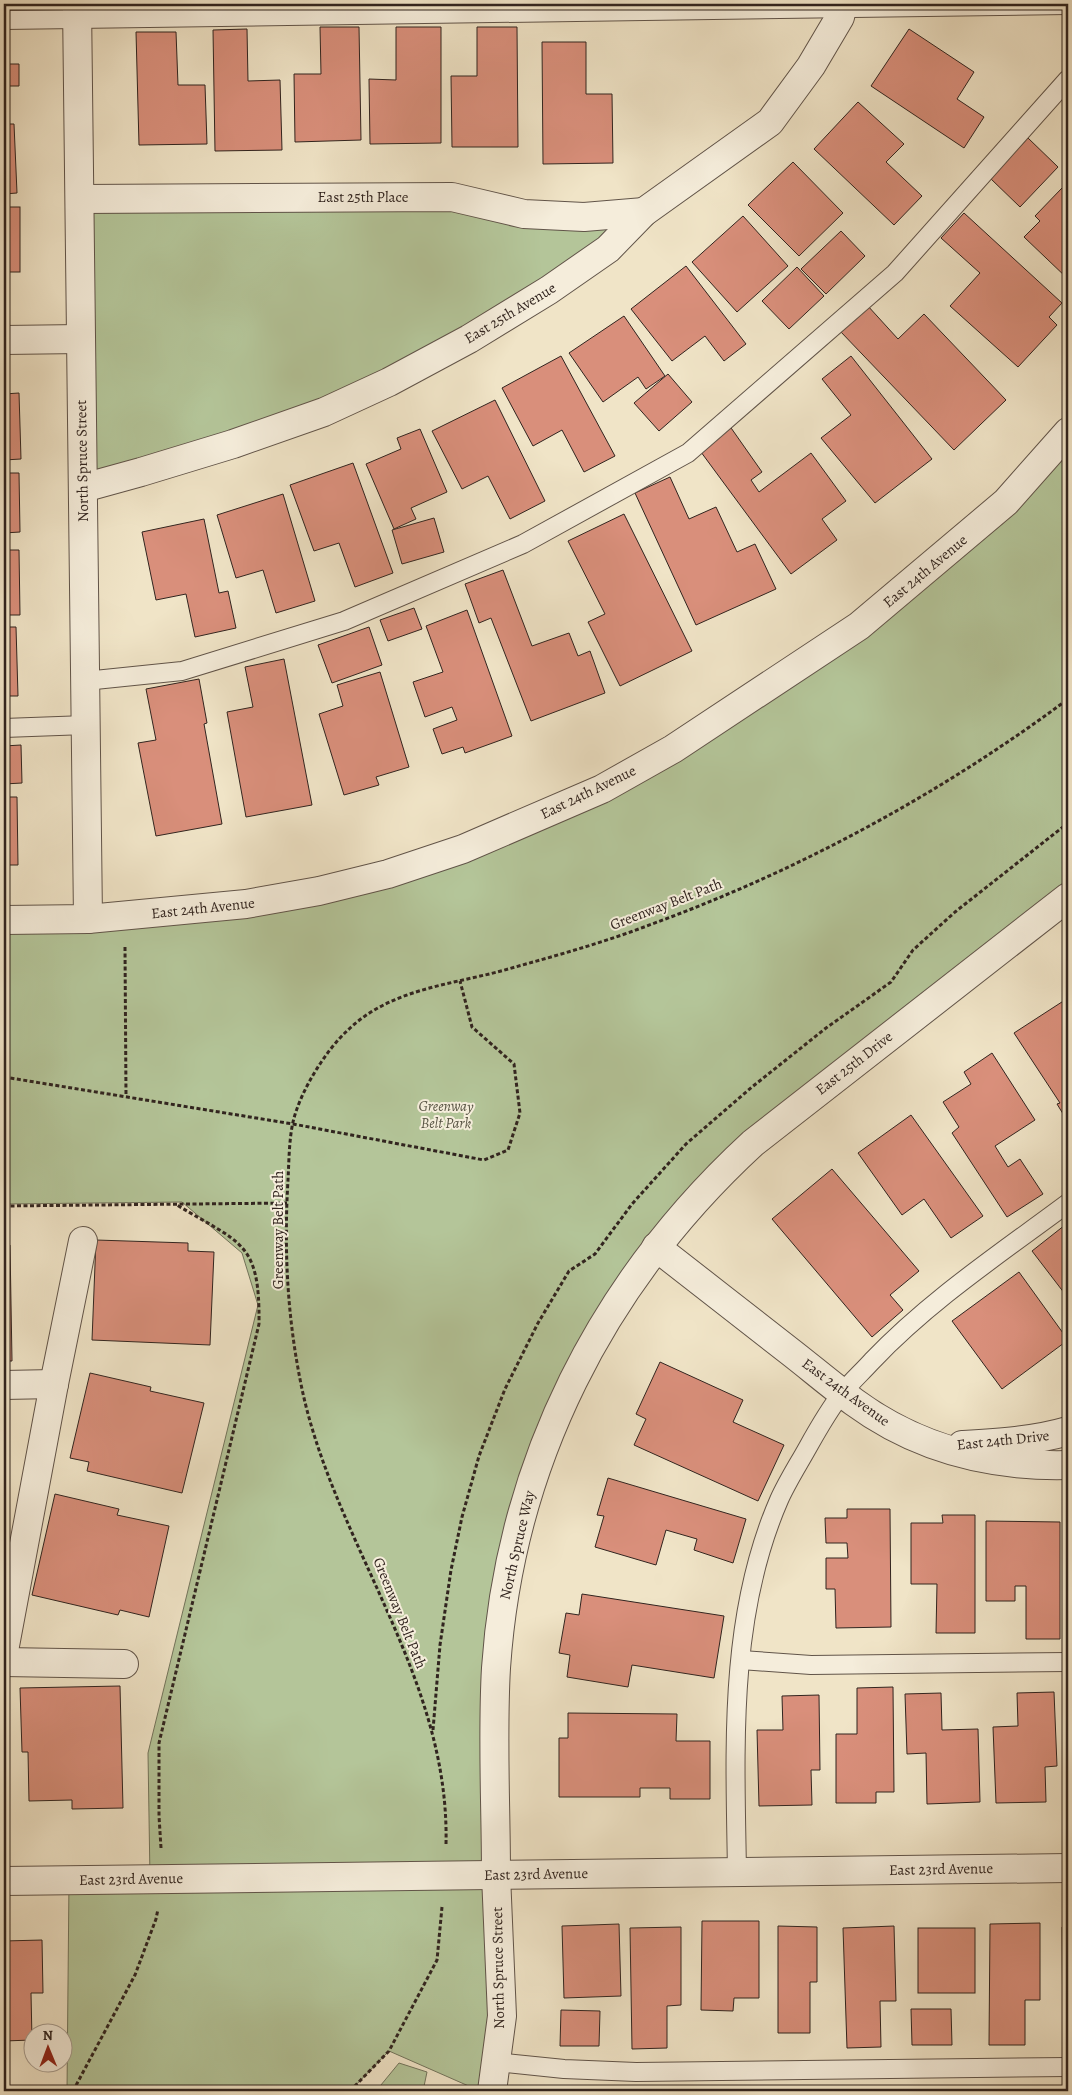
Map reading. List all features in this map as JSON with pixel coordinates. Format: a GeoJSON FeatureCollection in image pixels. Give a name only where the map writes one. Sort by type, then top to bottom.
{"type":"FeatureCollection","features":[{"type":"Feature","properties":{"kind":"street","name":"East 25th Avenue"},"geometry":{"type":"LineString","coordinates":[[83,488],[233,444],[324,412],[389,382],[469,338],[549,290],[608,249],[644,212],[770,122],[811,66],[840,17],[842,6]]}},
{"type":"Feature","properties":{"kind":"street","name":"North Spruce Street"},"geometry":{"type":"LineString","coordinates":[[77,12],[88,919]]}},
{"type":"Feature","properties":{"kind":"street","name":"East 25th Place"},"geometry":{"type":"LineString","coordinates":[[80,199],[452,197],[524,214],[584,217],[644,212]]}},
{"type":"Feature","properties":{"kind":"street"},"geometry":{"type":"LineString","coordinates":[[4,340],[81,339]]}},
{"type":"Feature","properties":{"kind":"street","name":"East 24th Avenue"},"geometry":{"type":"LineString","coordinates":[[4,920],[88,919],[246,904],[320,891],[380,876],[463,848],[602,789],[673,749],[859,626],[1006,502],[1068,432]]}},
{"type":"Feature","properties":{"kind":"street","name":"East 25th Drive"},"geometry":{"type":"LineString","coordinates":[[656,1247],[705,1189],[753,1143],[790,1112],[1068,897]]}},
{"type":"Feature","properties":{"kind":"street"},"geometry":{"type":"LineString","coordinates":[[4,1651],[54,1384],[84,1241]]}},
{"type":"Feature","properties":{"kind":"street","name":"East 24th Avenue"},"geometry":{"type":"LineString","coordinates":[[656,1247],[842,1392],[885,1422],[938,1446],[989,1461],[1031,1466],[1068,1466]]}},
{"type":"Feature","properties":{"kind":"street","name":"North Spruce Way"},"geometry":{"type":"LineString","coordinates":[[496,1875],[496,1668],[508,1571],[522,1512],[540,1455],[572,1382],[605,1320],[656,1247]]}},
{"type":"Feature","properties":{"kind":"street"},"geometry":{"type":"LineString","coordinates":[[4,1385],[54,1384]]}},
{"type":"Feature","properties":{"kind":"street","name":"East 24th Drive"},"geometry":{"type":"LineString","coordinates":[[938,1446],[1002,1443],[1051,1436],[1068,1431]]}},
{"type":"Feature","properties":{"kind":"street"},"geometry":{"type":"LineString","coordinates":[[4,1662],[124,1664]]}},
{"type":"Feature","properties":{"kind":"street","name":"East 23rd Avenue"},"geometry":{"type":"LineString","coordinates":[[4,1881],[1068,1868]]}},
{"type":"Feature","properties":{"kind":"street","name":"North Spruce Street"},"geometry":{"type":"LineString","coordinates":[[492,2091],[495,2080],[502,2016],[496,1875]]}},
{"type":"Feature","properties":{"kind":"lane"},"geometry":{"type":"LineString","coordinates":[[4,20],[77,12],[1068,5]]}},
{"type":"Feature","properties":{"kind":"lane"},"geometry":{"type":"LineString","coordinates":[[85,681],[182,671],[344,621],[523,544],[688,453],[895,273],[1068,80]]}},
{"type":"Feature","properties":{"kind":"lane"},"geometry":{"type":"LineString","coordinates":[[4,728],[86,725]]}},
{"type":"Feature","properties":{"kind":"lane"},"geometry":{"type":"LineString","coordinates":[[737,1872],[735,1748],[744,1623],[752,1585],[779,1500],[818,1428],[842,1392],[894,1339],[937,1302],[1068,1203]]}},
{"type":"Feature","properties":{"kind":"lane"},"geometry":{"type":"LineString","coordinates":[[741,1660],[811,1666],[1068,1662]]}},
{"type":"Feature","properties":{"kind":"lane"},"geometry":{"type":"LineString","coordinates":[[496,2062],[564,2069],[636,2072],[1068,2067]]}},
{"type":"Feature","properties":{"kind":"path","name":"Greenway Belt Path"},"geometry":{"type":"LineString","coordinates":[[350,2091],[389,2051],[438,1960],[445,1875],[446,1826],[440,1771],[433,1732],[401,1642],[328,1478],[312,1430],[300,1379],[290,1316],[286,1264],[287,1203],[293,1124],[300,1102],[312,1077],[346,1030],[369,1013],[392,1000],[421,990],[504,970],[650,926],[731,892],[814,854],[894,812],[1021,734],[1068,699]]}},
{"type":"Feature","properties":{"kind":"path"},"geometry":{"type":"LineString","coordinates":[[125,938],[126,1096]]}},
{"type":"Feature","properties":{"kind":"path"},"geometry":{"type":"LineString","coordinates":[[4,1077],[293,1124],[484,1160],[508,1150],[520,1113],[514,1064],[472,1027],[460,981]]}},
{"type":"Feature","properties":{"kind":"path"},"geometry":{"type":"LineString","coordinates":[[4,1206],[287,1203]]}},
{"type":"Feature","properties":{"kind":"path"},"geometry":{"type":"LineString","coordinates":[[73,2091],[134,1975],[156,1919],[163,1879],[159,1816],[159,1743],[259,1324],[258,1286],[254,1267],[247,1251],[235,1239],[177,1204]]}},
{"type":"Feature","properties":{"kind":"green space"},"geometry":{"type":"Polygon","coordinates":[[[80,199],[644,212],[389,382],[83,488],[80,199]]]}},
{"type":"Feature","properties":{"kind":"green space","name":"Greenway Belt Park"},"geometry":{"type":"Polygon","coordinates":[[[1068,433],[1068,898],[947,991],[656,1247],[535,1471],[496,1668],[502,2016],[480,2091],[389,2051],[350,2091],[67,2091],[67,2072],[72,2072],[72,2022],[68,2022],[69,1880],[150,1879],[148,1753],[258,1305],[242,1253],[182,1202],[4,1204],[4,920],[253,903],[502,832],[815,656],[1068,433]]]}},
{"type":"Feature","properties":{"kind":"green space"},"geometry":{"type":"Polygon","coordinates":[[[399,2063],[427,2072],[423,2091],[376,2091],[399,2063]]]}},
{"type":"Feature","properties":{"kind":"building"},"geometry":{"type":"Polygon","coordinates":[[[320,27],[359,27],[361,140],[295,142],[294,74],[321,74],[320,27]]]}},
{"type":"Feature","properties":{"kind":"building"},"geometry":{"type":"Polygon","coordinates":[[[396,27],[441,27],[441,143],[370,144],[369,79],[396,80],[396,27]]]}},
{"type":"Feature","properties":{"kind":"building"},"geometry":{"type":"Polygon","coordinates":[[[477,27],[517,27],[518,147],[452,147],[451,76],[477,76],[477,27]]]}},
{"type":"Feature","properties":{"kind":"building"},"geometry":{"type":"Polygon","coordinates":[[[247,29],[248,81],[280,80],[282,150],[215,151],[213,30],[247,29]]]}},
{"type":"Feature","properties":{"kind":"building"},"geometry":{"type":"Polygon","coordinates":[[[909,29],[974,72],[957,99],[984,117],[964,148],[871,86],[909,29]]]}},
{"type":"Feature","properties":{"kind":"building"},"geometry":{"type":"Polygon","coordinates":[[[136,32],[176,32],[178,85],[205,85],[207,144],[139,145],[136,32]]]}},
{"type":"Feature","properties":{"kind":"building"},"geometry":{"type":"Polygon","coordinates":[[[542,42],[586,42],[586,94],[612,94],[613,163],[543,164],[542,42]]]}},
{"type":"Feature","properties":{"kind":"building"},"geometry":{"type":"Polygon","coordinates":[[[4,47],[8,47],[7,64],[19,64],[19,86],[8,86],[8,112],[4,112],[4,47]]]}},
{"type":"Feature","properties":{"kind":"building"},"geometry":{"type":"Polygon","coordinates":[[[858,102],[904,144],[886,162],[922,196],[894,225],[814,149],[858,102]]]}},
{"type":"Feature","properties":{"kind":"building"},"geometry":{"type":"Polygon","coordinates":[[[4,124],[14,124],[17,193],[4,194],[4,124]]]}},
{"type":"Feature","properties":{"kind":"building"},"geometry":{"type":"Polygon","coordinates":[[[1028,138],[1058,167],[1020,207],[990,178],[1028,138]]]}},
{"type":"Feature","properties":{"kind":"building"},"geometry":{"type":"Polygon","coordinates":[[[793,162],[843,213],[799,256],[748,205],[793,162]]]}},
{"type":"Feature","properties":{"kind":"building"},"geometry":{"type":"Polygon","coordinates":[[[1062,188],[1068,194],[1068,279],[1024,237],[1040,221],[1035,216],[1062,188]]]}},
{"type":"Feature","properties":{"kind":"building"},"geometry":{"type":"Polygon","coordinates":[[[4,207],[20,207],[20,272],[4,272],[4,207]]]}},
{"type":"Feature","properties":{"kind":"building"},"geometry":{"type":"Polygon","coordinates":[[[964,213],[1062,303],[1049,317],[1057,325],[1018,367],[950,306],[980,273],[941,238],[964,213]]]}},
{"type":"Feature","properties":{"kind":"building"},"geometry":{"type":"Polygon","coordinates":[[[743,216],[788,266],[737,312],[692,262],[743,216]]]}},
{"type":"Feature","properties":{"kind":"building"},"geometry":{"type":"Polygon","coordinates":[[[841,231],[865,256],[826,294],[801,269],[841,231]]]}},
{"type":"Feature","properties":{"kind":"building"},"geometry":{"type":"Polygon","coordinates":[[[686,266],[746,344],[724,361],[705,336],[672,361],[631,309],[686,266]]]}},
{"type":"Feature","properties":{"kind":"building"},"geometry":{"type":"Polygon","coordinates":[[[797,267],[824,296],[789,329],[762,301],[797,267]]]}},
{"type":"Feature","properties":{"kind":"building"},"geometry":{"type":"Polygon","coordinates":[[[867,305],[898,339],[924,314],[1006,400],[954,450],[840,331],[867,305]]]}},
{"type":"Feature","properties":{"kind":"building"},"geometry":{"type":"Polygon","coordinates":[[[624,316],[665,376],[646,389],[638,377],[603,402],[569,353],[624,316]]]}},
{"type":"Feature","properties":{"kind":"building"},"geometry":{"type":"Polygon","coordinates":[[[561,356],[615,456],[584,472],[562,430],[533,446],[502,388],[561,356]]]}},
{"type":"Feature","properties":{"kind":"building"},"geometry":{"type":"Polygon","coordinates":[[[851,356],[932,459],[875,503],[821,438],[851,415],[822,379],[851,356]]]}},
{"type":"Feature","properties":{"kind":"building"},"geometry":{"type":"Polygon","coordinates":[[[668,374],[692,402],[659,431],[634,403],[668,374]]]}},
{"type":"Feature","properties":{"kind":"building"},"geometry":{"type":"Polygon","coordinates":[[[19,393],[21,459],[4,460],[4,394],[19,393]]]}},
{"type":"Feature","properties":{"kind":"building"},"geometry":{"type":"Polygon","coordinates":[[[495,400],[545,501],[510,519],[488,476],[462,489],[432,431],[495,400]]]}},
{"type":"Feature","properties":{"kind":"building"},"geometry":{"type":"Polygon","coordinates":[[[729,425],[762,472],[751,480],[759,492],[811,453],[846,501],[822,519],[837,540],[791,574],[698,448],[729,425]]]}},
{"type":"Feature","properties":{"kind":"building"},"geometry":{"type":"Polygon","coordinates":[[[420,429],[447,492],[411,508],[416,519],[394,529],[366,464],[401,449],[397,438],[420,429]]]}},
{"type":"Feature","properties":{"kind":"building"},"geometry":{"type":"Polygon","coordinates":[[[353,463],[393,573],[355,587],[339,543],[314,551],[290,485],[353,463]]]}},
{"type":"Feature","properties":{"kind":"building"},"geometry":{"type":"Polygon","coordinates":[[[4,473],[19,473],[20,532],[4,533],[4,473]]]}},
{"type":"Feature","properties":{"kind":"building"},"geometry":{"type":"Polygon","coordinates":[[[670,477],[689,519],[716,507],[737,552],[755,544],[776,589],[696,625],[635,493],[670,477]]]}},
{"type":"Feature","properties":{"kind":"building"},"geometry":{"type":"Polygon","coordinates":[[[283,494],[315,601],[276,613],[263,570],[236,578],[217,515],[283,494]]]}},
{"type":"Feature","properties":{"kind":"building"},"geometry":{"type":"Polygon","coordinates":[[[624,514],[692,651],[620,686],[588,622],[605,614],[568,541],[624,514]]]}},
{"type":"Feature","properties":{"kind":"building"},"geometry":{"type":"Polygon","coordinates":[[[434,518],[444,552],[402,564],[392,530],[434,518]]]}},
{"type":"Feature","properties":{"kind":"building"},"geometry":{"type":"Polygon","coordinates":[[[204,519],[219,593],[228,591],[236,628],[195,637],[186,594],[156,600],[142,532],[204,519]]]}},
{"type":"Feature","properties":{"kind":"building"},"geometry":{"type":"Polygon","coordinates":[[[4,550],[19,550],[20,615],[4,615],[4,550]]]}},
{"type":"Feature","properties":{"kind":"building"},"geometry":{"type":"Polygon","coordinates":[[[503,570],[532,646],[569,633],[578,656],[590,651],[605,693],[531,721],[491,618],[479,623],[465,584],[503,570]]]}},
{"type":"Feature","properties":{"kind":"building"},"geometry":{"type":"Polygon","coordinates":[[[414,608],[422,629],[388,641],[380,620],[414,608]]]}},
{"type":"Feature","properties":{"kind":"building"},"geometry":{"type":"Polygon","coordinates":[[[467,610],[512,736],[465,753],[463,747],[442,754],[433,729],[457,720],[452,707],[425,717],[413,682],[443,672],[426,626],[467,610]]]}},
{"type":"Feature","properties":{"kind":"building"},"geometry":{"type":"Polygon","coordinates":[[[4,627],[16,627],[18,696],[4,696],[4,627]]]}},
{"type":"Feature","properties":{"kind":"building"},"geometry":{"type":"Polygon","coordinates":[[[369,627],[382,665],[332,683],[318,645],[369,627]]]}},
{"type":"Feature","properties":{"kind":"building"},"geometry":{"type":"Polygon","coordinates":[[[284,659],[312,805],[246,817],[227,712],[253,707],[245,667],[284,659]]]}},
{"type":"Feature","properties":{"kind":"building"},"geometry":{"type":"Polygon","coordinates":[[[380,672],[409,767],[376,777],[379,785],[344,795],[319,714],[343,706],[337,685],[380,672]]]}},
{"type":"Feature","properties":{"kind":"building"},"geometry":{"type":"Polygon","coordinates":[[[199,679],[207,723],[204,724],[222,824],[156,836],[138,743],[156,740],[146,689],[199,679]]]}},
{"type":"Feature","properties":{"kind":"building"},"geometry":{"type":"Polygon","coordinates":[[[21,745],[22,783],[4,784],[4,746],[21,745]]]}},
{"type":"Feature","properties":{"kind":"building"},"geometry":{"type":"Polygon","coordinates":[[[4,797],[17,797],[18,865],[4,865],[4,797]]]}},
{"type":"Feature","properties":{"kind":"building"},"geometry":{"type":"Polygon","coordinates":[[[1068,998],[1068,1122],[1057,1104],[1060,1103],[1014,1033],[1068,998]]]}},
{"type":"Feature","properties":{"kind":"building"},"geometry":{"type":"Polygon","coordinates":[[[992,1053],[1035,1120],[995,1146],[1008,1167],[1020,1159],[1043,1194],[1007,1217],[952,1133],[959,1127],[943,1102],[971,1084],[964,1072],[992,1053]]]}},
{"type":"Feature","properties":{"kind":"building"},"geometry":{"type":"Polygon","coordinates":[[[911,1115],[983,1216],[951,1238],[924,1199],[902,1215],[858,1153],[911,1115]]]}},
{"type":"Feature","properties":{"kind":"building"},"geometry":{"type":"Polygon","coordinates":[[[832,1169],[919,1271],[890,1295],[903,1310],[872,1337],[772,1219],[832,1169]]]}},
{"type":"Feature","properties":{"kind":"building"},"geometry":{"type":"Polygon","coordinates":[[[1065,1225],[1068,1229],[1068,1298],[1032,1251],[1065,1225]]]}},
{"type":"Feature","properties":{"kind":"building"},"geometry":{"type":"Polygon","coordinates":[[[96,1240],[188,1243],[188,1251],[214,1252],[210,1345],[92,1340],[96,1240]]]}},
{"type":"Feature","properties":{"kind":"building"},"geometry":{"type":"Polygon","coordinates":[[[4,1245],[10,1245],[12,1361],[4,1361],[4,1245]]]}},
{"type":"Feature","properties":{"kind":"building"},"geometry":{"type":"Polygon","coordinates":[[[1019,1272],[1068,1340],[1002,1389],[952,1321],[1019,1272]]]}},
{"type":"Feature","properties":{"kind":"building"},"geometry":{"type":"Polygon","coordinates":[[[660,1362],[743,1400],[733,1422],[784,1445],[758,1501],[634,1445],[646,1419],[636,1414],[660,1362]]]}},
{"type":"Feature","properties":{"kind":"building"},"geometry":{"type":"Polygon","coordinates":[[[90,1373],[151,1387],[150,1391],[204,1403],[182,1493],[87,1471],[89,1462],[70,1458],[90,1373]]]}},
{"type":"Feature","properties":{"kind":"building"},"geometry":{"type":"Polygon","coordinates":[[[608,1478],[746,1519],[733,1563],[694,1550],[697,1539],[666,1530],[656,1565],[595,1547],[604,1516],[597,1515],[608,1478]]]}},
{"type":"Feature","properties":{"kind":"building"},"geometry":{"type":"Polygon","coordinates":[[[55,1494],[119,1509],[117,1515],[169,1526],[149,1617],[120,1610],[118,1615],[32,1595],[55,1494]]]}},
{"type":"Feature","properties":{"kind":"building"},"geometry":{"type":"Polygon","coordinates":[[[847,1509],[890,1509],[891,1627],[836,1628],[835,1589],[826,1589],[826,1558],[848,1558],[847,1543],[826,1543],[825,1518],[847,1518],[847,1509]]]}},
{"type":"Feature","properties":{"kind":"building"},"geometry":{"type":"Polygon","coordinates":[[[942,1515],[975,1515],[975,1633],[936,1633],[937,1584],[911,1584],[911,1523],[943,1523],[942,1515]]]}},
{"type":"Feature","properties":{"kind":"building"},"geometry":{"type":"Polygon","coordinates":[[[986,1521],[1060,1522],[1060,1639],[1026,1639],[1026,1586],[1015,1586],[1015,1601],[986,1601],[986,1521]]]}},
{"type":"Feature","properties":{"kind":"building"},"geometry":{"type":"Polygon","coordinates":[[[582,1594],[724,1616],[714,1678],[632,1665],[628,1687],[567,1677],[570,1655],[559,1653],[566,1613],[579,1615],[582,1594]]]}},
{"type":"Feature","properties":{"kind":"building"},"geometry":{"type":"Polygon","coordinates":[[[120,1686],[123,1808],[72,1809],[72,1800],[29,1801],[28,1752],[22,1752],[20,1688],[120,1686]]]}},
{"type":"Feature","properties":{"kind":"building"},"geometry":{"type":"Polygon","coordinates":[[[893,1687],[894,1792],[876,1792],[876,1803],[836,1803],[836,1734],[857,1734],[857,1688],[893,1687]]]}},
{"type":"Feature","properties":{"kind":"building"},"geometry":{"type":"Polygon","coordinates":[[[1054,1692],[1057,1766],[1045,1767],[1046,1802],[996,1803],[993,1727],[1018,1726],[1017,1693],[1054,1692]]]}},
{"type":"Feature","properties":{"kind":"building"},"geometry":{"type":"Polygon","coordinates":[[[941,1693],[942,1730],[978,1729],[980,1802],[927,1804],[926,1753],[907,1754],[905,1694],[941,1693]]]}},
{"type":"Feature","properties":{"kind":"building"},"geometry":{"type":"Polygon","coordinates":[[[819,1695],[820,1770],[811,1770],[812,1805],[759,1806],[757,1730],[783,1730],[782,1696],[819,1695]]]}},
{"type":"Feature","properties":{"kind":"building"},"geometry":{"type":"Polygon","coordinates":[[[568,1713],[677,1714],[676,1741],[710,1741],[710,1799],[670,1799],[670,1788],[640,1788],[640,1797],[559,1797],[559,1738],[568,1738],[568,1713]]]}},
{"type":"Feature","properties":{"kind":"building"},"geometry":{"type":"Polygon","coordinates":[[[4,1741],[6,1805],[4,1806],[4,1741]]]}},
{"type":"Feature","properties":{"kind":"building"},"geometry":{"type":"Polygon","coordinates":[[[702,1921],[759,1921],[759,1998],[734,1998],[733,2011],[701,2010],[702,1921]]]}},
{"type":"Feature","properties":{"kind":"building"},"geometry":{"type":"Polygon","coordinates":[[[1040,1923],[1040,2000],[1025,2000],[1025,2045],[989,2045],[990,1924],[1040,1923]]]}},
{"type":"Feature","properties":{"kind":"building"},"geometry":{"type":"Polygon","coordinates":[[[619,1924],[621,1996],[564,1998],[562,1926],[619,1924]]]}},
{"type":"Feature","properties":{"kind":"building"},"geometry":{"type":"Polygon","coordinates":[[[778,1926],[817,1927],[817,1982],[810,1982],[810,2033],[778,2033],[778,1926]]]}},
{"type":"Feature","properties":{"kind":"building"},"geometry":{"type":"Polygon","coordinates":[[[894,1926],[896,2001],[880,2001],[881,2047],[847,2048],[843,1928],[894,1926]]]}},
{"type":"Feature","properties":{"kind":"building"},"geometry":{"type":"Polygon","coordinates":[[[681,1927],[681,2005],[667,2006],[667,2048],[632,2049],[630,1928],[681,1927]]]}},
{"type":"Feature","properties":{"kind":"building"},"geometry":{"type":"Polygon","coordinates":[[[1062,1927],[1068,1927],[1068,2044],[1063,2044],[1062,1927]]]}},
{"type":"Feature","properties":{"kind":"building"},"geometry":{"type":"Polygon","coordinates":[[[918,1928],[975,1928],[975,1993],[918,1993],[918,1928]]]}},
{"type":"Feature","properties":{"kind":"building"},"geometry":{"type":"Polygon","coordinates":[[[42,1940],[43,1993],[31,1993],[32,2022],[22,2022],[22,2040],[4,2041],[4,1941],[42,1940]]]}},
{"type":"Feature","properties":{"kind":"building"},"geometry":{"type":"Polygon","coordinates":[[[911,2009],[951,2009],[952,2045],[912,2045],[911,2009]]]}},
{"type":"Feature","properties":{"kind":"building"},"geometry":{"type":"Polygon","coordinates":[[[561,2010],[600,2011],[599,2046],[560,2046],[561,2010]]]}},
{"type":"Feature","properties":{"kind":"building"},"geometry":{"type":"Polygon","coordinates":[[[633,2086],[672,2087],[672,2091],[633,2091],[633,2086]]]}},
{"type":"Feature","properties":{"kind":"building"},"geometry":{"type":"Polygon","coordinates":[[[582,2088],[618,2088],[618,2091],[582,2091],[582,2088]]]}}]}
